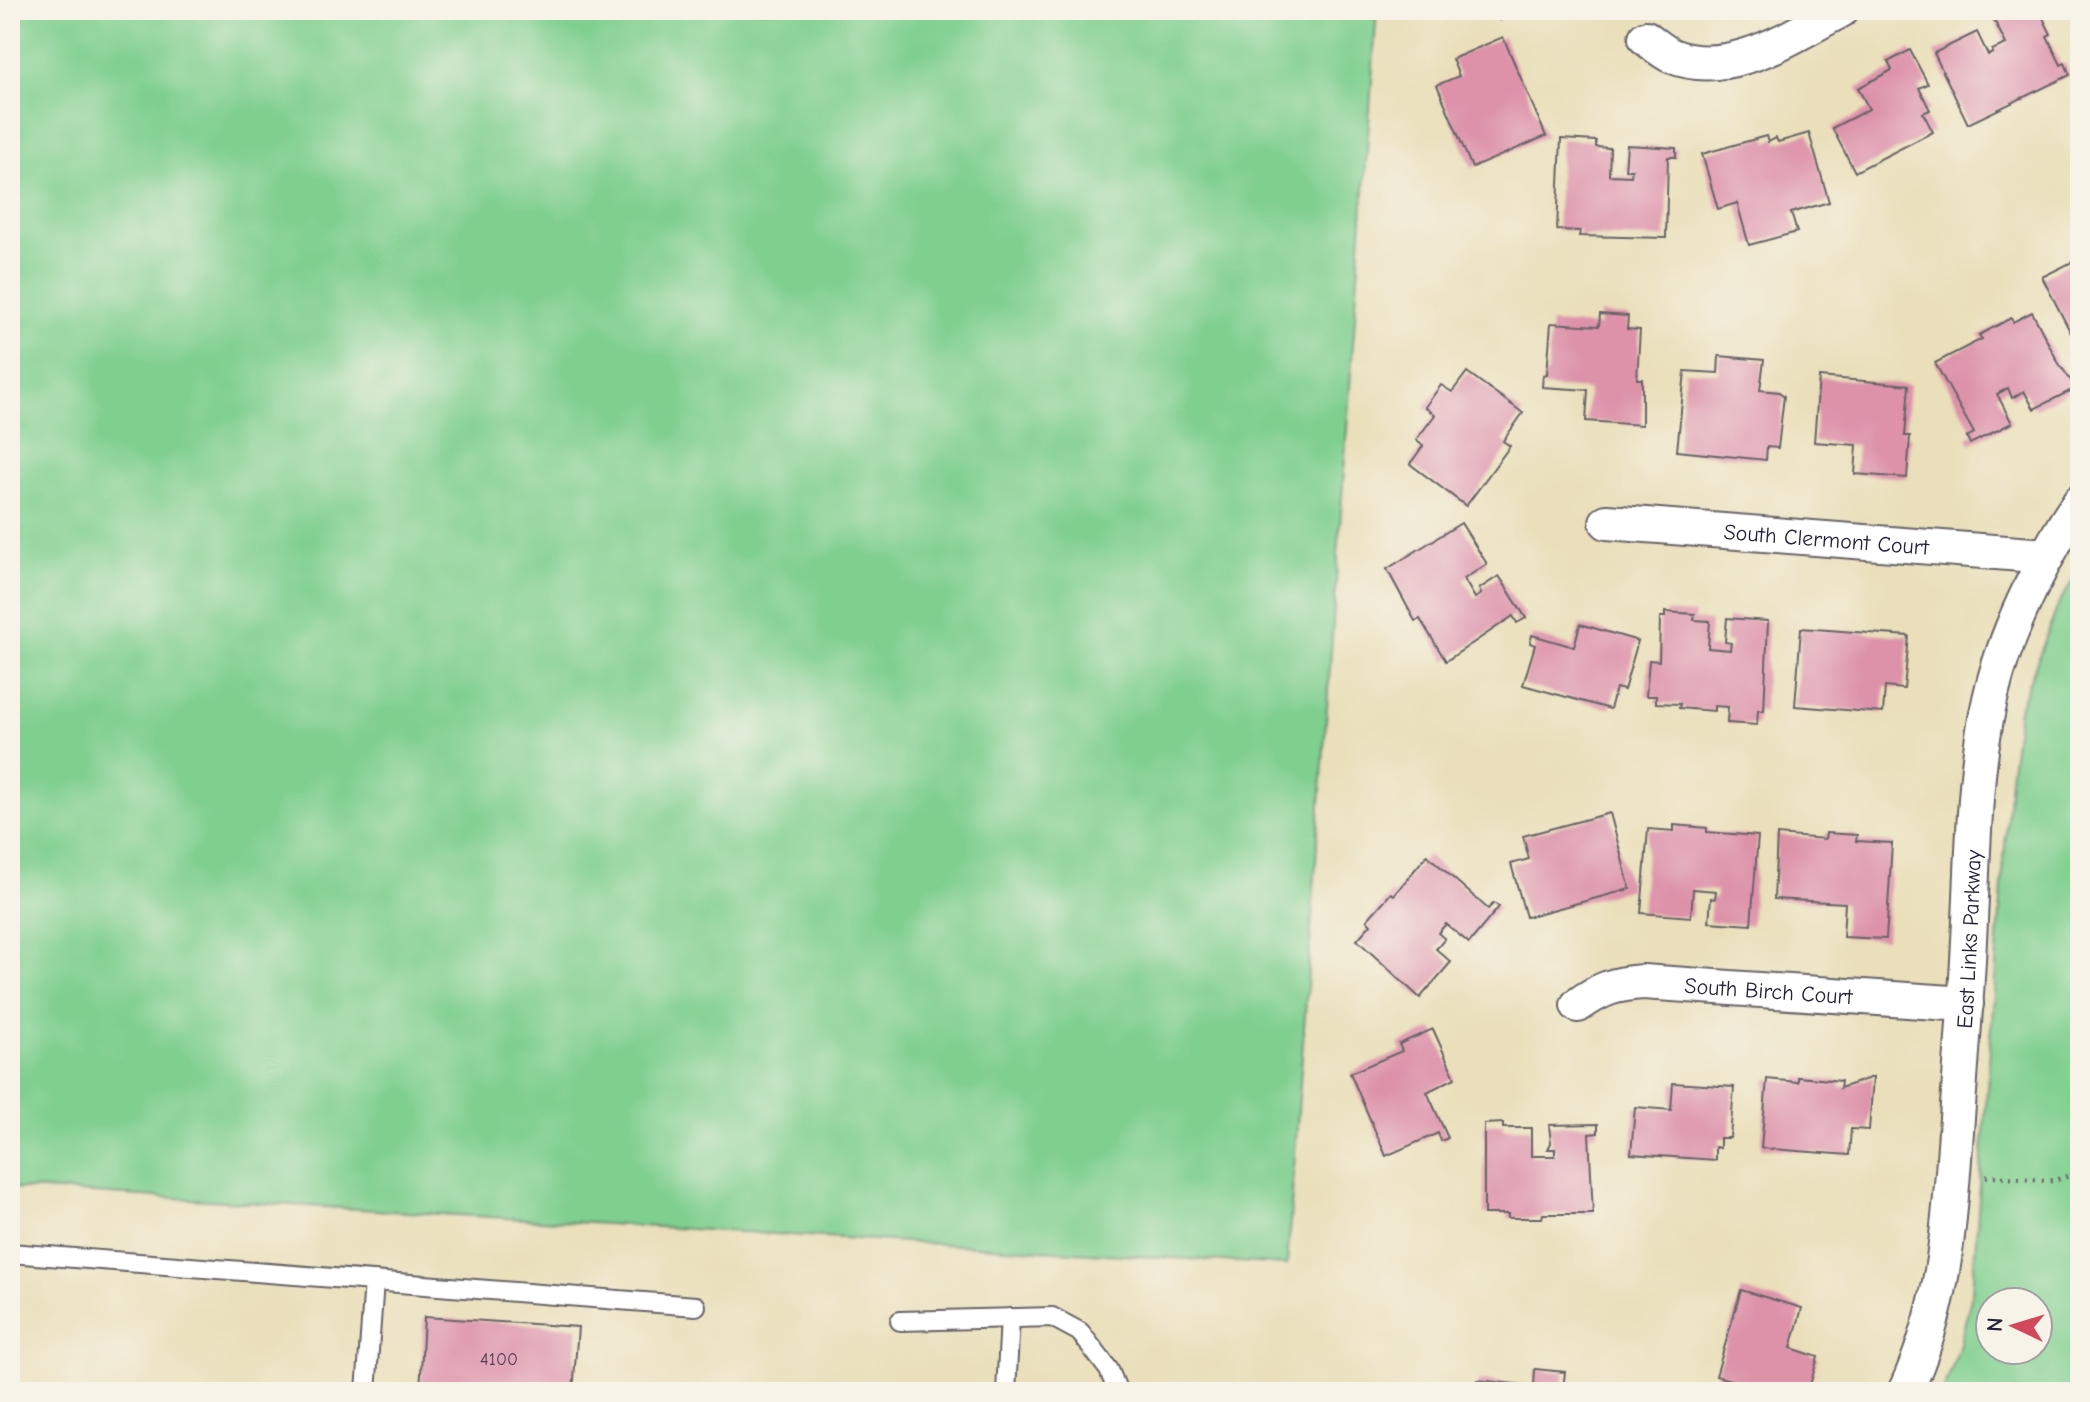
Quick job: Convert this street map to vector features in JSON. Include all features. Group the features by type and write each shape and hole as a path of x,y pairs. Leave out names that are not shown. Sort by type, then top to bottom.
{"street":[{"path":"1646,38 1670,55 1691,61 1720,62 1783,40 1841,10"},
{"name":"East Links Parkway","path":"1905,1392 1920,1361 1936,1311 1947,1254 1966,1004 1975,829 1986,724 2009,635 2047,556 2080,502"},
{"name":"South Clermont Court","path":"1607,522 2047,556"},
{"name":"South Birch Court","path":"1578,1005 1594,993 1616,984 1643,982 1966,1004"}],"lane":[{"path":"10,1253 696,1306"},
{"path":"366,1392 374,1281"},
{"path":"900,1321 1052,1317 1080,1332 1109,1370 1118,1392"},
{"path":"1006,1392 1010,1318"}],"path":[{"path":"1953,1171 2053,1181 2080,1172"}],"green space":[{"path":"10,10 1377,10 1287,1265 10,1188"},
{"path":"2080,569 2080,1392 1943,1392 1958,1351 1972,1293 2010,778 2019,709 2059,603"}],"building":[{"path":"1490,10 1505,10 1500,20 1488,15"},
{"path":"2008,10 2039,10 2051,34 2047,36 2061,65 2065,63 2070,75 1968,124 1934,53 1977,32 1988,55 1993,53 1992,50 2006,44 1993,18"},
{"path":"1503,37 1546,136 1472,168 1437,85 1459,76 1452,59"},
{"path":"1910,50 1928,84 1919,88 1930,110 1923,113 1933,132 1855,172 1832,128 1869,109 1858,88 1892,70 1888,62"},
{"path":"1809,133 1829,202 1791,213 1797,232 1749,245 1737,203 1718,209 1702,154 1766,136 1768,142 1776,138 1778,142"},
{"path":"1561,139 1596,141 1596,147 1610,148 1609,175 1631,176 1632,170 1625,170 1627,145 1676,148 1676,157 1668,157 1666,238 1579,236 1580,231 1557,230"},
{"path":"2080,258 2080,330 2072,335 2042,277"},
{"path":"2032,312 2058,362 2076,388 2034,409 2024,391 2012,398 2008,388 1997,394 2012,423 1970,444 1967,437 1974,433 1935,363 1982,339 1979,335 2011,318 2013,322"},
{"path":"1600,314 1628,316 1627,329 1640,330 1637,379 1642,379 1642,425 1586,421 1588,390 1542,387 1543,375 1547,374 1551,323 1599,326"},
{"path":"1719,356 1764,360 1760,390 1779,392 1784,396 1778,448 1767,447 1766,460 1677,451 1685,371 1718,373"},
{"path":"1467,372 1523,413 1503,441 1510,446 1466,506 1410,464 1423,446 1416,440 1435,415 1425,407 1441,385 1452,392"},
{"path":"1819,377 1909,385 1905,436 1910,436 1907,478 1855,474 1857,445 1814,442"},
{"path":"1461,523 1487,564 1464,579 1475,598 1481,594 1479,589 1499,576 1526,618 1517,623 1513,616 1446,661 1420,619 1415,621 1387,569"},
{"path":"1665,612 1695,614 1694,620 1710,621 1708,648 1730,650 1731,643 1725,642 1727,618 1768,621 1764,711 1758,710 1757,725 1727,723 1728,707 1714,706 1714,711 1679,708 1680,704 1656,703 1656,696 1646,696 1649,660 1659,661 1660,617 1665,617"},
{"path":"1580,624 1638,641 1624,690 1616,688 1610,709 1523,685 1535,645 1530,643 1532,635 1574,647"},
{"path":"1801,628 1909,636 1904,689 1885,687 1883,713 1795,706"},
{"path":"1610,813 1630,889 1526,917 1511,864 1529,859 1523,836"},
{"path":"1674,825 1707,828 1707,832 1758,836 1751,925 1709,922 1711,898 1715,899 1716,891 1693,889 1691,917 1641,913 1648,829 1674,831"},
{"path":"1826,833 1857,835 1856,841 1892,843 1886,939 1843,937 1845,903 1774,899 1777,835 1825,839"},
{"path":"1427,855 1488,909 1494,903 1499,907 1469,943 1446,924 1438,933 1445,939 1436,949 1451,962 1420,998 1357,940 1371,924 1367,920 1391,893 1394,895"},
{"path":"1433,1029 1455,1078 1427,1092 1448,1138 1441,1141 1438,1133 1386,1156 1350,1073 1402,1051 1399,1044"},
{"path":"1798,1077 1841,1081 1840,1088 1873,1077 1869,1130 1851,1129 1849,1155 1761,1148 1767,1079 1798,1082"},
{"path":"1673,1083 1734,1087 1730,1138 1720,1138 1720,1148 1715,1147 1715,1160 1631,1154 1635,1107 1671,1110"},
{"path":"1503,1123 1503,1128 1531,1128 1531,1156 1555,1156 1555,1149 1548,1149 1551,1143 1549,1125 1598,1124 1598,1133 1589,1134 1593,1214 1508,1218 1508,1214 1484,1214 1484,1124"},
{"path":"1741,1290 1802,1308 1791,1348 1818,1357 1808,1392 1765,1392 1716,1376"},
{"path":"424,1317 578,1327 573,1392 420,1392"},
{"path":"1535,1369 1565,1372 1563,1389 1573,1392 1477,1392 1478,1380 1534,1386"}]}
